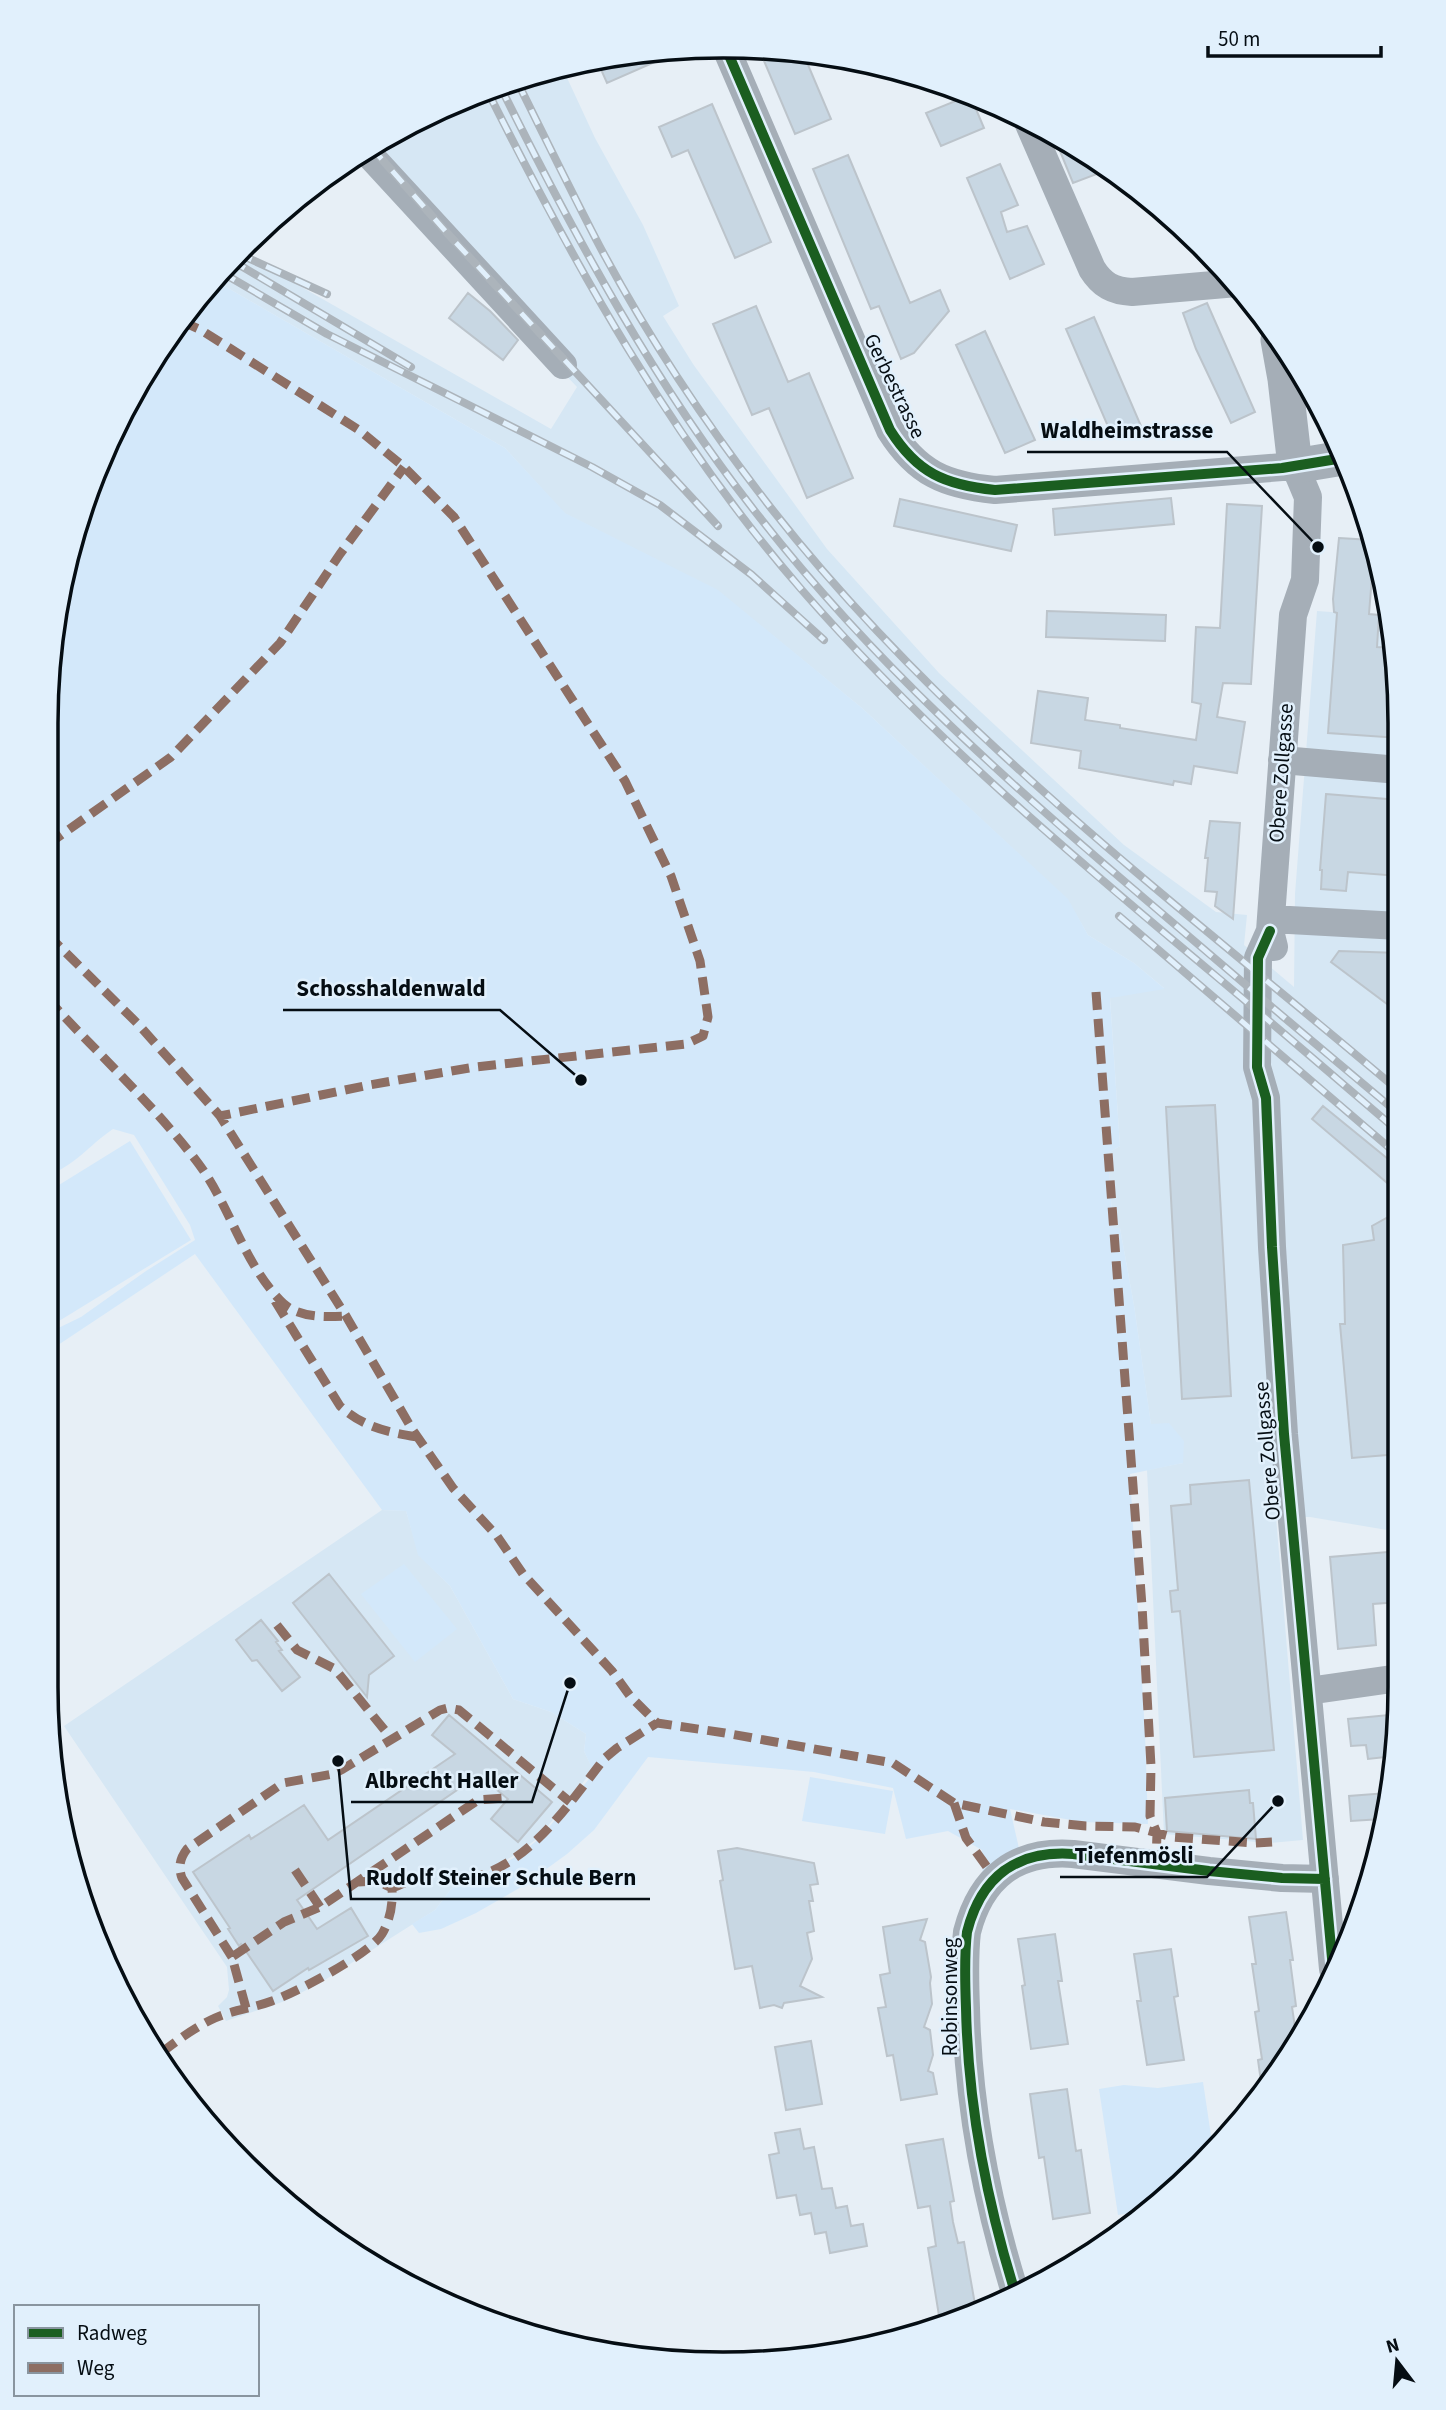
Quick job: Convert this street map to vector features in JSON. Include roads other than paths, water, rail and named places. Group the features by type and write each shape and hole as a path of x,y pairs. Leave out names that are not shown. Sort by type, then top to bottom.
{"street":[{"name":"Gerbestrasse","path":"730,58 890,430 903,451 923,469 948,481 995,490 1295,467"},
{"path":"1034,135 1092,269 1107,287 1132,292 1222,283"},
{"path":"372,158 563,365"},
{"name":"Obere Zollgasse","path":"1282,363 1295,467 1308,497 1305,580 1293,615 1270,925 1277,958 1276,1069 1266,1098 1276,1325 1332,1955"},
{"path":"1295,467 1334,460"},
{"path":"1282,760 1388,768"},
{"path":"1270,925 1388,927"},
{"path":"1308,1691 1388,1680"},
{"name":"Robinsonweg","path":"1013,2286 983,2169 968,2053 966,1947 971,1918 983,1893 995,1878 1016,1862 1044,1853 1282,1878 1325,1879"}],"railway":[{"path":"521,89 599,245 658,347 747,477 840,590 913,668 990,743 1070,815 1388,1082"},
{"path":"504,95 588,255 652,364 723,469 804,572 895,671 992,765 1093,855 1388,1105"},
{"path":"492,99 555,221 628,349 709,472 801,589 898,693 1001,791 1388,1123"},
{"path":"378,155 718,526"},
{"path":"248,258 327,294"},
{"path":"241,266 411,367"},
{"path":"230,277 327,334 592,467 660,505 752,575 824,640"},
{"path":"1119,916 1388,1147"}],"place":[{"name":"Waldheimstrasse","path":"1318,547"},
{"name":"Schosshaldenwald","path":"581,1080"},
{"name":"Albrecht Haller","path":"570,1683"},
{"name":"Rudolf Steiner Schule Bern","path":"338,1761"},
{"name":"Tiefenmösli","path":"1278,1801"}]}
